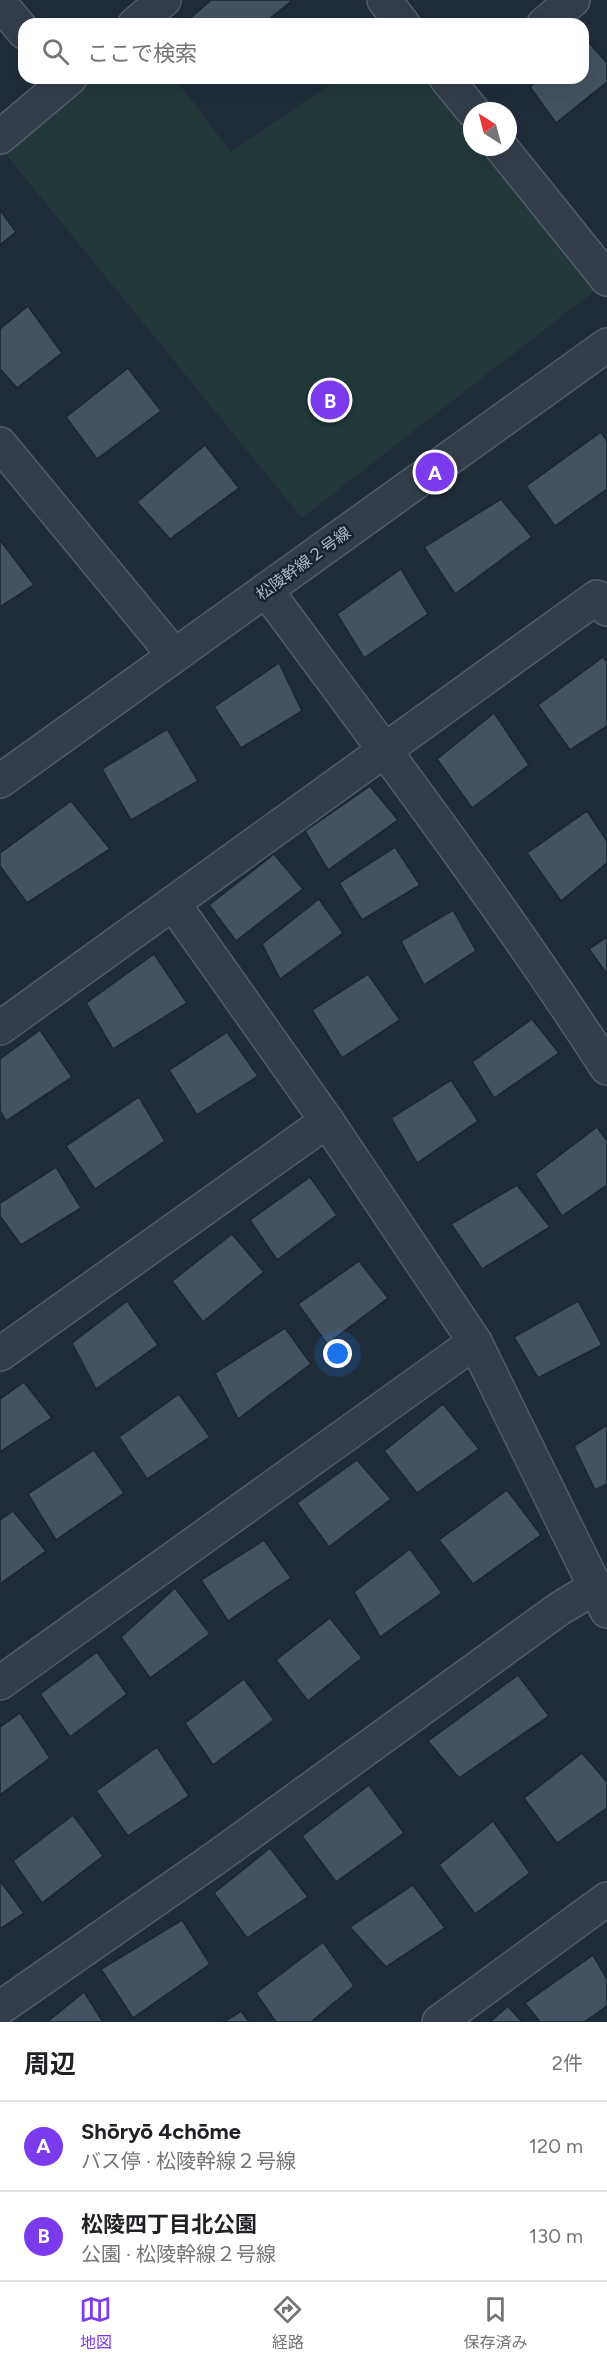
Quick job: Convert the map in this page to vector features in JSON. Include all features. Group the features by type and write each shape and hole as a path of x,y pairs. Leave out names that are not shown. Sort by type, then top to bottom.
{"street":[{"path":"142,18 164,0"},
{"path":"384,0 398,18"},
{"path":"551,18 573,0"},
{"path":"0,3 18,25"},
{"path":"0,137 60,84"},
{"path":"508,156 607,279"},
{"name":"松陵幹線２号線","path":"0,781 607,345"},
{"path":"0,444 174,655"},
{"path":"266,590 383,749 607,1068"},
{"path":"0,1028 383,749 597,597 607,609"},
{"path":"0,2008 217,1857 559,1610 602,1598 475,1342 327,1121 173,903"},
{"path":"0,1354 327,1121"},
{"path":"0,1683 475,1342"},
{"path":"438,2022 607,1899"}],"green space":[{"path":"65,84 180,84 231,152 330,84 451,84 465,102 463,102 463,156 508,156 607,281 302,518 0,147"}],"building":[{"path":"211,0 293,0 270,18 190,18"},
{"path":"589,43 607,63 607,82 556,123 530,87 533,84 589,84"},
{"path":"0,210 16,232 0,245"},
{"path":"28,306 62,353 17,388 0,369 0,329"},
{"path":"128,368 161,411 97,459 66,417"},
{"path":"601,432 607,441 607,489 555,526 526,486"},
{"path":"205,445 239,488 170,539 137,502"},
{"path":"501,499 532,537 455,594 424,547"},
{"path":"0,540 34,585 0,607"},
{"path":"401,569 428,614 364,658 337,614"},
{"path":"603,657 607,662 607,726 570,750 538,705"},
{"path":"279,663 302,711 241,748 214,707"},
{"path":"494,713 529,765 472,808 437,759"},
{"path":"167,729 198,781 131,820 102,769"},
{"path":"370,786 398,820 328,870 305,831"},
{"path":"71,801 110,849 27,903 0,866 0,853"},
{"path":"587,811 607,841 607,863 561,901 527,853"},
{"path":"395,847 420,885 362,920 339,883"},
{"path":"274,854 303,889 236,941 209,905"},
{"path":"319,899 343,933 280,979 262,944"},
{"path":"453,910 476,951 424,985 401,941"},
{"path":"607,937 607,974 589,949"},
{"path":"154,954 187,1003 113,1049 86,1003"},
{"path":"368,974 400,1020 342,1058 312,1010"},
{"path":"532,1019 559,1053 494,1098 472,1062"},
{"path":"40,1030 72,1077 6,1121 0,1111 0,1059"},
{"path":"227,1032 258,1076 197,1115 169,1070"},
{"path":"451,1080 478,1121 417,1163 391,1118"},
{"path":"139,1097 165,1141 95,1189 66,1146"},
{"path":"597,1127 607,1141 607,1185 562,1216 535,1174"},
{"path":"56,1167 81,1208 21,1245 0,1216 0,1203"},
{"path":"310,1177 337,1215 277,1260 250,1220"},
{"path":"517,1185 550,1227 482,1269 451,1224"},
{"path":"232,1234 264,1272 203,1322 172,1281"},
{"path":"359,1261 388,1298 327,1344 298,1304"},
{"path":"127,1301 158,1345 96,1389 72,1343"},
{"path":"578,1301 602,1345 538,1378 514,1337"},
{"path":"285,1328 311,1364 238,1419 215,1373"},
{"path":"24,1382 52,1418 0,1452 0,1399"},
{"path":"179,1394 210,1437 147,1479 119,1437"},
{"path":"443,1404 479,1449 417,1493 384,1451"},
{"path":"607,1425 607,1484 595,1490 574,1446"},
{"path":"94,1450 124,1493 56,1540 28,1494"},
{"path":"357,1460 391,1499 329,1547 297,1503"},
{"path":"507,1490 541,1535 473,1584 439,1540"},
{"path":"13,1511 46,1551 0,1584 0,1520"},
{"path":"264,1540 291,1578 228,1621 201,1580"},
{"path":"410,1549 442,1593 380,1637 354,1592"},
{"path":"175,1588 210,1634 150,1678 121,1637"},
{"path":"330,1618 362,1658 308,1701 276,1660"},
{"path":"97,1652 127,1694 70,1737 40,1694"},
{"path":"518,1675 549,1716 459,1778 428,1741"},
{"path":"244,1679 274,1720 213,1765 185,1723"},
{"path":"20,1713 50,1758 0,1795 0,1727"},
{"path":"157,1747 189,1796 128,1836 96,1791"},
{"path":"582,1753 607,1782 607,1808 557,1843 524,1798"},
{"path":"369,1785 404,1833 336,1882 302,1836"},
{"path":"73,1815 103,1856 42,1903 13,1861"},
{"path":"493,1821 530,1873 475,1914 439,1865"},
{"path":"270,1848 308,1897 247,1938 214,1893"},
{"path":"0,1881 24,1913 0,1929"},
{"path":"413,1885 445,1928 386,1967 350,1927"},
{"path":"182,1920 210,1964 133,2018 101,1969"},
{"path":"323,1942 354,1986 311,2022 276,2022 256,1993"},
{"path":"593,1955 607,1979 607,2006 584,2022 540,2022 525,2003"},
{"path":"84,1992 103,2022 47,2022"},
{"path":"508,2006 522,2022 490,2022"},
{"path":"241,2011 249,2022 224,2022"}],"place":[{"name":"松陵四丁目北公園","path":"330,400"},
{"name":"Shōryō 4chōme","path":"435,472"}]}
